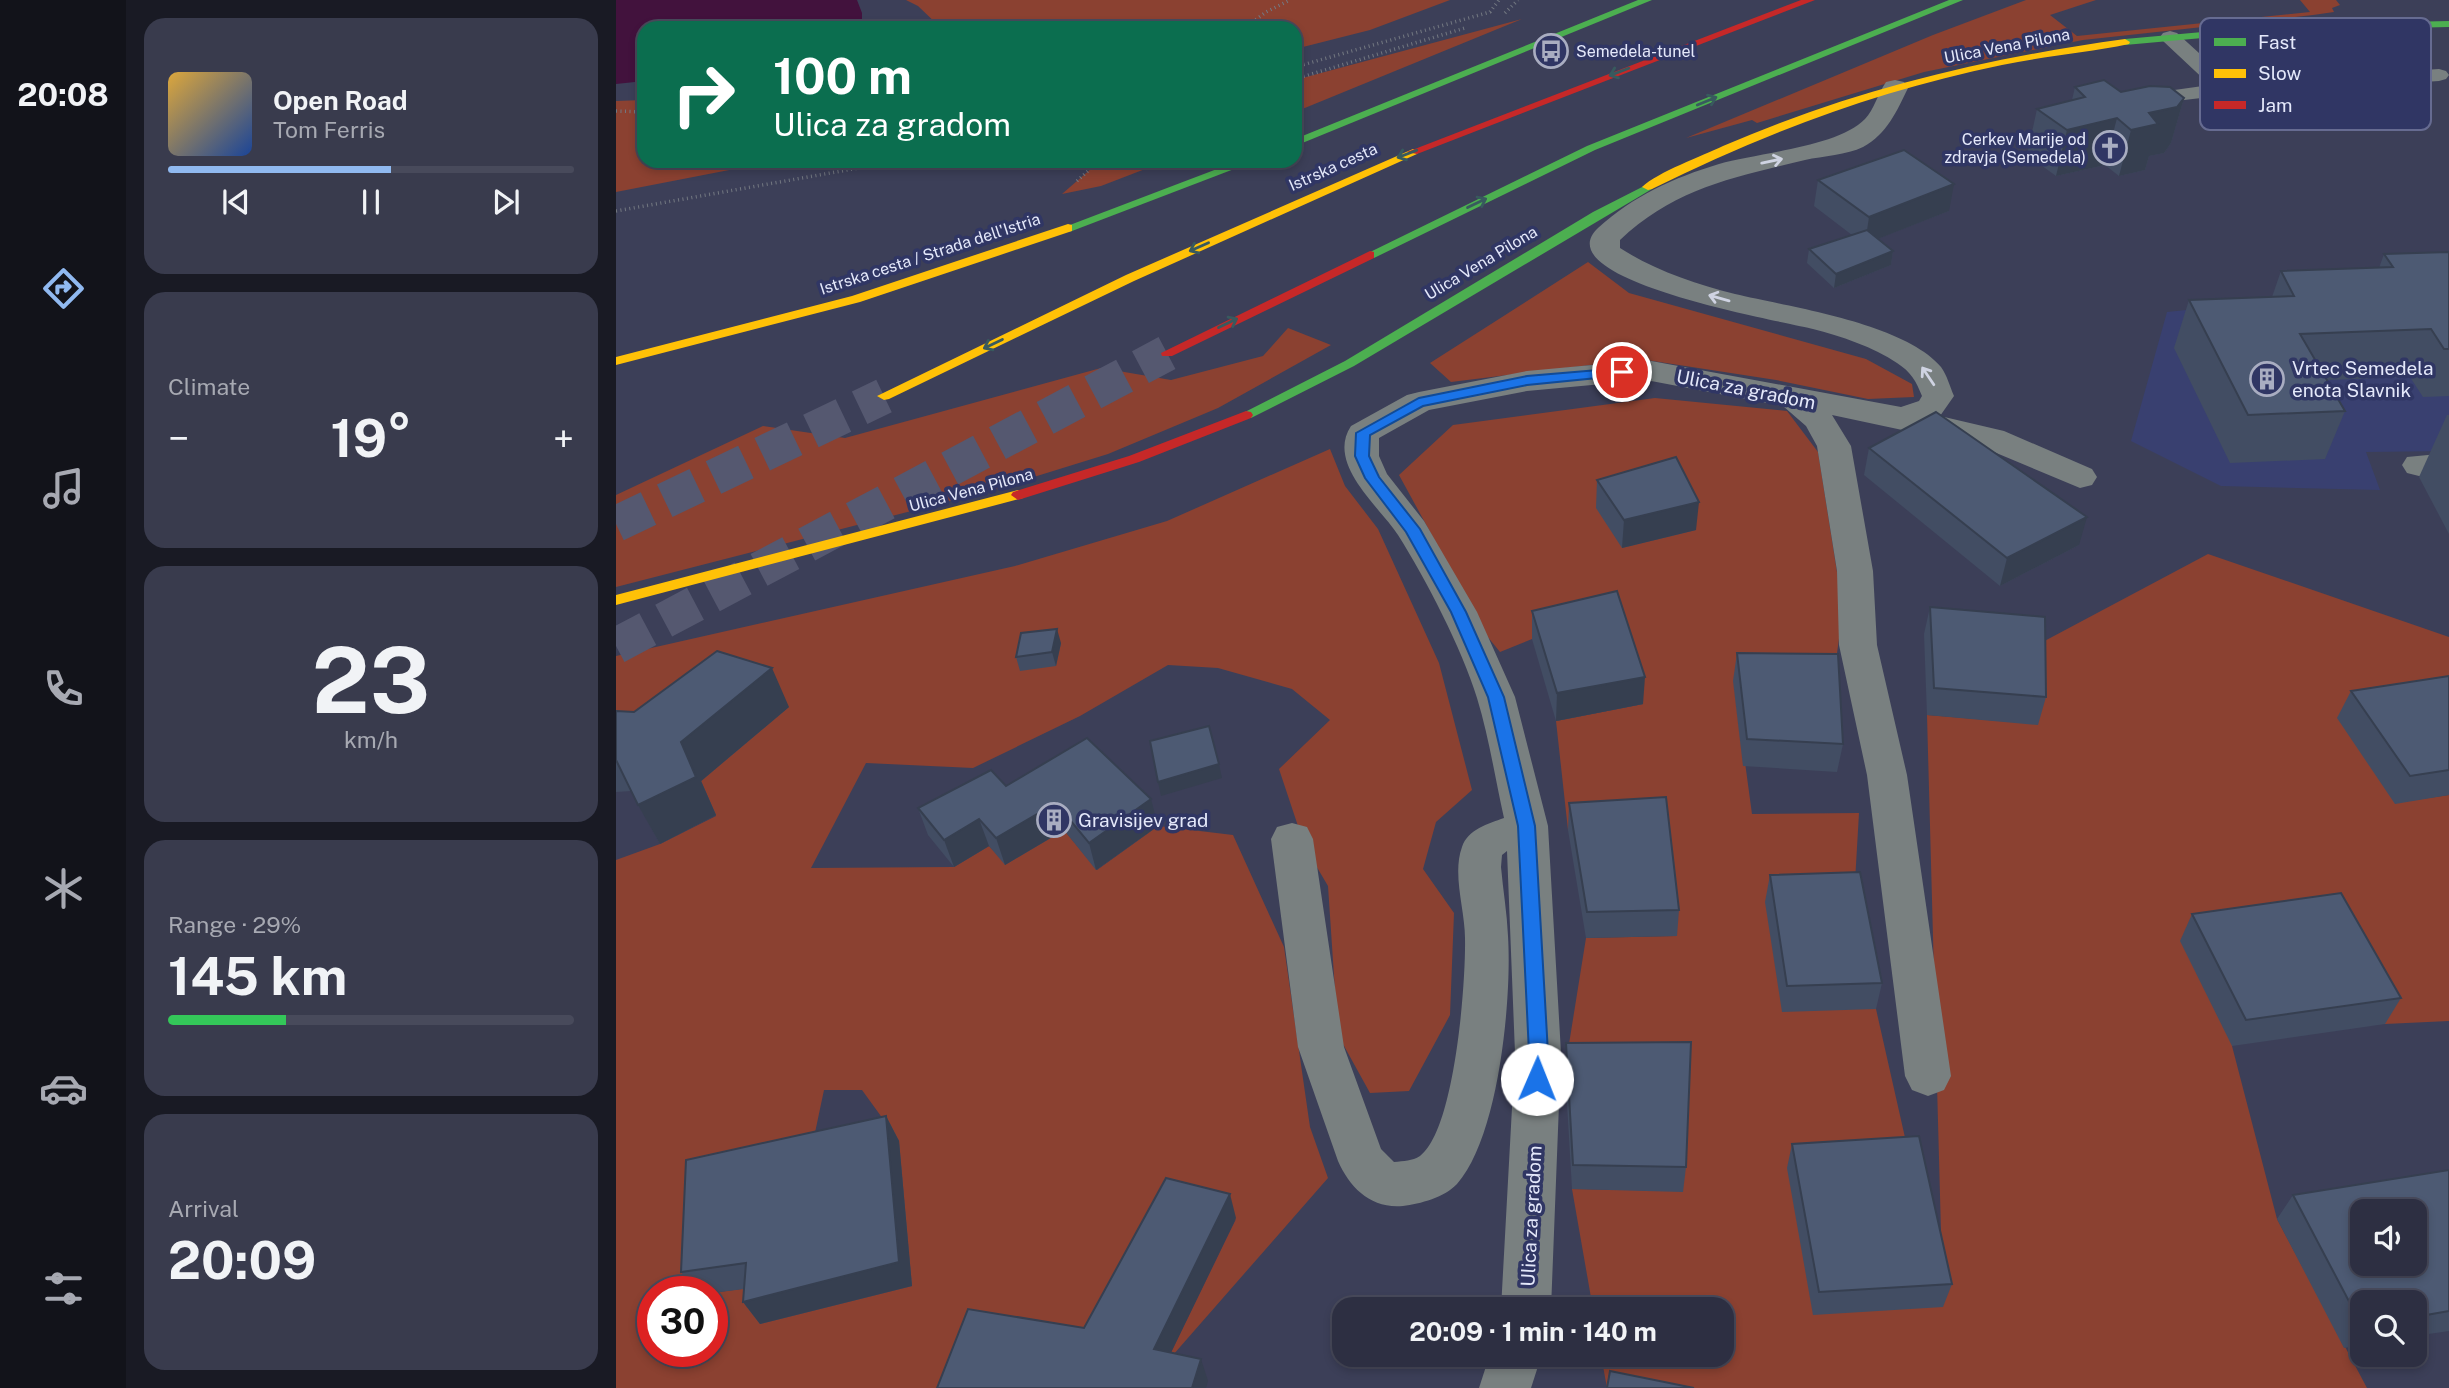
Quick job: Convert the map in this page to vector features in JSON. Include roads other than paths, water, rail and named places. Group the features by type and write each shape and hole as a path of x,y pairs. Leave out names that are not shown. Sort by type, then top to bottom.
{"main road":[{"path":"1302,141 1647,0"},
{"name":"Istrska cesta","path":"884,396 1130,278 1396,158 1810,0"},
{"path":"1167,353 1591,148 1958,0"},
{"name":"Ulica Vena Pilona","path":"2421,18 2449,14"},
{"name":"Ulica Vena Pilona","path":"2431,24 2449,24"},
{"name":"Ulica Vena Pilona","path":"616,600 1055,486 1164,450 1296,391 1373,349 1595,214 1710,154 1826,109 1895,88 2028,57 2200,35"},
{"name":"Istrska cesta / Strada dell'Istria","path":"616,362 856,299 1033,241 1230,168"}],"street":[{"path":"1895,88 1877,123 1853,141 1729,170 1679,187 1634,211 1605,237 1605,253 1636,272 1726,301 1821,321 1907,355 1928,372 1938,396 1931,408 1903,418"},
{"name":"Ulica za gradom","path":"1527,1297 1538,1053 1527,826 1496,697 1459,612 1412,529 1372,478 1362,456 1363,433 1419,402 1527,380 1646,370 1903,418 1992,439 2080,477"},
{"path":"1794,398 1819,420 1835,446 1855,571 1858,645 1887,775 1928,1076"},
{"path":"1292,839 1321,1047 1362,1161 1374,1176 1390,1185 1417,1182 1439,1170 1460,1137 1480,1053 1487,938 1480,867 1482,848 1495,838 1527,826"},
{"path":"1505,1388 1512,1367"}],"lane":[{"path":"2170,37 2200,64"},
{"path":"2431,76 2439,75"},
{"path":"2167,96 2200,92"}],"tunnel":[{"path":"616,646 1167,353"},
{"path":"616,524 884,396"}],"place":[{"name":"Semedela-tunel","path":"1551,51"},
{"name":"Cerkev Marije od zdravja (Semedela)","path":"2110,148"},
{"name":"Vrtec Semedela enota Slavnik","path":"2267,379"},
{"name":"Gravisijev grad","path":"1054,820"}]}
